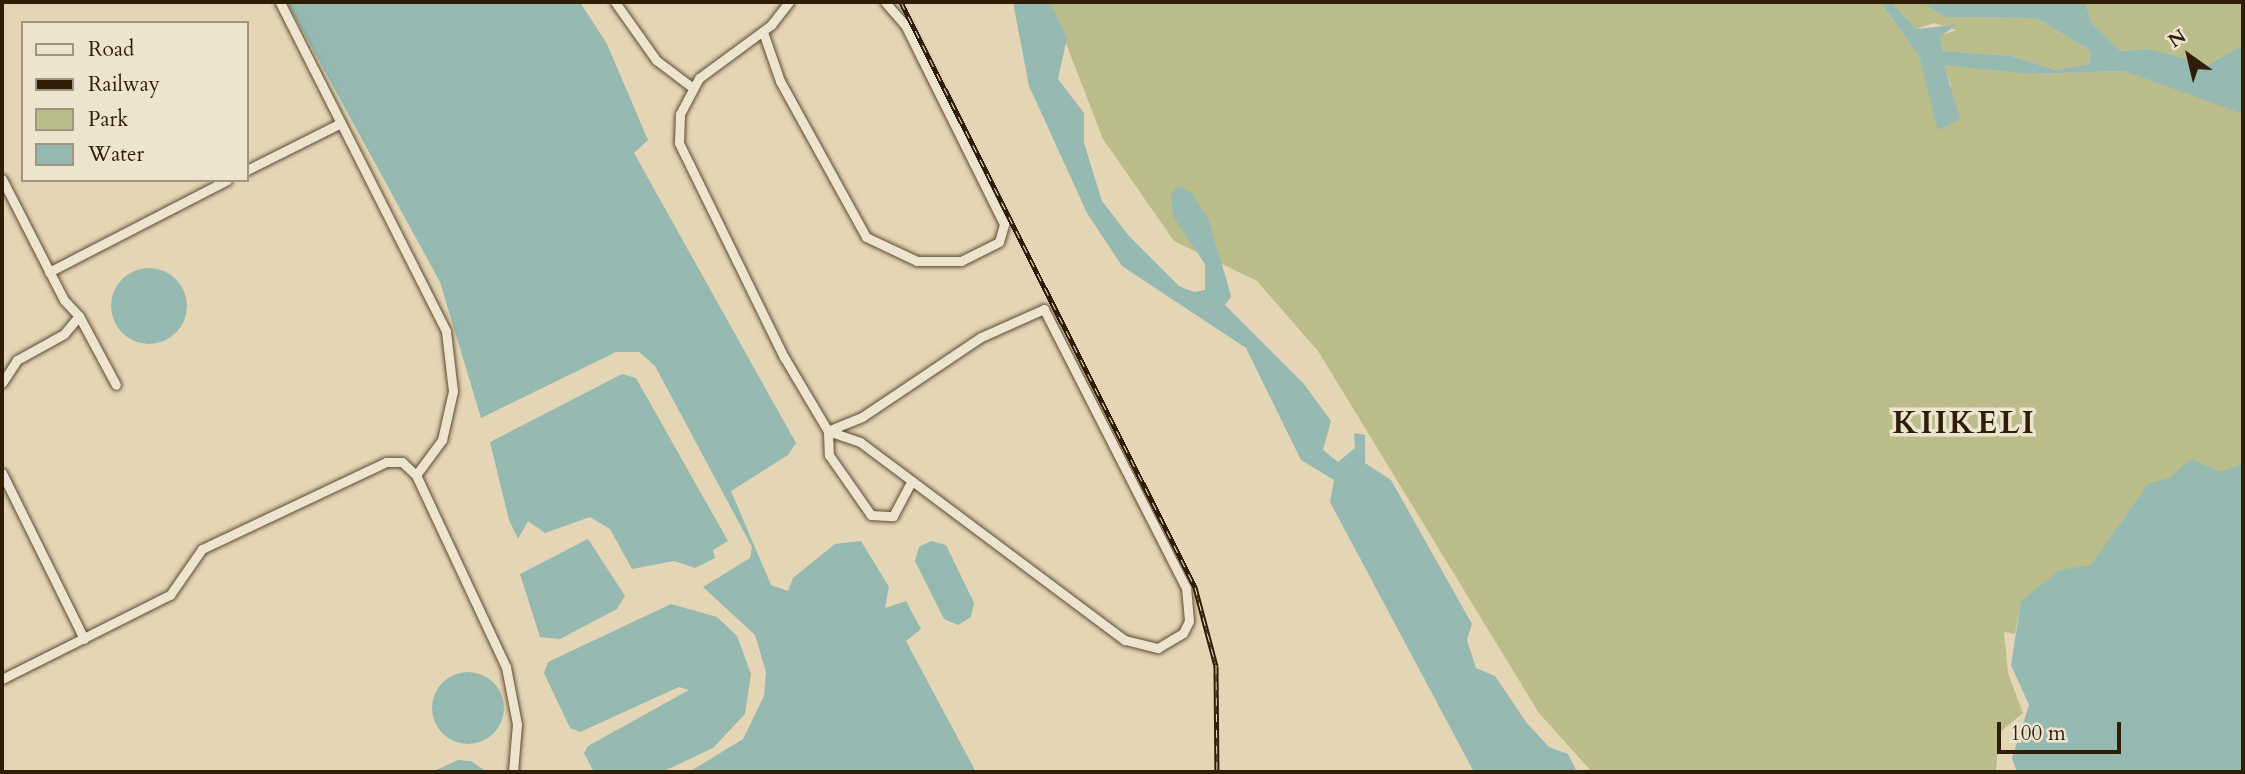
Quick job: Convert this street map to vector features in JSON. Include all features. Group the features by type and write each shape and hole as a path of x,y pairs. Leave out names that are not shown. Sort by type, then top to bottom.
{"street":[{"path":"280,2 339,124 446,331 453,374 450,416 437,450 415,475"},
{"path":"615,2 656,61 693,88"},
{"path":"789,2 763,32 711,67 693,88 679,125 684,160 828,431 829,455 871,514 894,516 912,481"},
{"path":"763,32 780,81 866,237 917,261 961,261 999,242 1004,224 905,25 885,2"},
{"path":"248,170 339,124"},
{"path":"2,179 49,272 79,316 116,385"},
{"path":"49,272 223,182"},
{"path":"1044,309 1186,589 1189,621 1184,633 1158,648 1125,640 860,442 828,431 862,417 981,337 1044,309"},
{"path":"2,383 17,360 64,334 79,316"},
{"path":"2,679 170,595 202,549 386,462 402,462 415,475 510,678 517,724 513,772"},
{"path":"2,473 84,639"}],"green space":[{"path":"1050,2 1880,2 1919,56 1939,129 1951,85 1943,64 2029,74 2124,71 2237,109 2243,114 2243,556 2021,601 2015,634 2004,632 2008,673 2023,713 1999,733 1996,772 1592,772 1539,713 1318,351 1257,281 1174,241 1103,139"},
{"path":"1891,2 1921,2 1945,17 2036,18 2091,51 2089,64 2056,70 2011,56 1943,51 1940,36 1956,30 1934,23 1916,29"},
{"path":"2085,2 2243,2 2243,45 2208,65 2151,49 2121,51 2092,23"}],"water":[{"path":"287,2 580,2 607,44 648,140 634,153 796,443 788,455 731,491 771,585 788,591 793,578 835,544 861,541 889,587 885,608 906,601 921,629 906,641 976,772 689,772 743,739 764,696 766,672 755,635 703,587 750,558 752,547 655,366 639,352 616,352 481,418 440,282"},
{"path":"1013,2 1050,2 1067,38 1058,79 1084,113 1084,143 1102,201 1129,236 1179,286 1194,292 1205,290 1205,264 1173,216 1171,195 1178,186 1192,193 1208,219 1226,278 1231,297 1225,305 1304,384 1331,421 1323,450 1338,462 1355,448 1354,433 1365,435 1365,463 1391,480 1472,624 1467,640 1476,668 1495,676 1526,722 1549,747 1568,754 1577,772 1474,772 1330,502 1334,480 1301,460 1246,348 1122,266 1087,213 1029,86"},
{"path":"1880,2 1891,2 1916,29 1956,25 1940,37 1943,51 2011,56 2056,70 2089,64 2091,51 2036,18 1945,17 1921,2 2085,2 2092,23 2121,51 2151,49 2208,65 2243,45 2243,114 2124,71 2029,74 1944,65 1960,119 1938,130 1919,56"},
{"path":"149,268 163,271 176,279 184,292 187,306 184,320 176,333 163,341 149,344 135,341 122,333 114,320 111,306 114,292 122,279 135,271"},
{"path":"622,374 636,378 728,541 713,550 715,558 695,568 674,561 632,569 610,529 590,517 545,533 528,521 518,539 509,520 490,442"},
{"path":"2191,459 2221,472 2243,463 2243,772 2017,772 2012,758 2029,705 2011,665 2021,601 2060,570 2091,565 2148,484 2169,478"},
{"path":"588,539 625,596 617,609 560,639 540,637 520,574"},
{"path":"931,541 946,545 974,603 971,617 958,625 944,619 915,561 919,547"},
{"path":"671,604 717,617 737,636 751,674 745,714 713,748 662,772 594,772 584,753 588,746 689,690 679,687 580,732 570,728 544,673 548,662"},
{"path":"475,672 494,682 502,694 502,722 494,734 482,742 461,744 442,734 434,722 432,701 442,682 454,674"},
{"path":"458,760 471,761 487,772 432,772"}],"railway":[{"path":"901,2 1195,587 1216,666 1217,772"}],"district":[{"name":"KIIKELI","path":"1964,423"}]}
